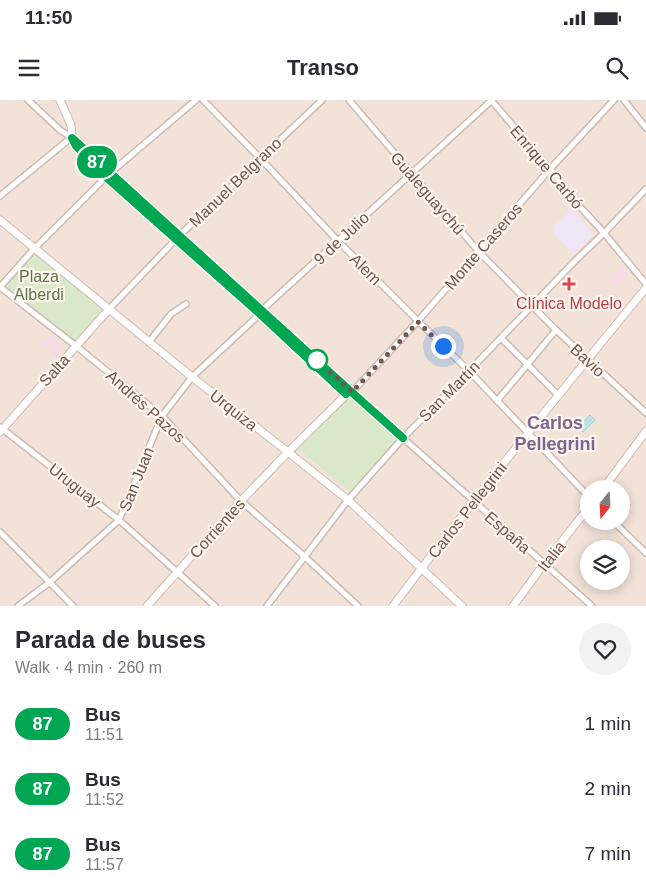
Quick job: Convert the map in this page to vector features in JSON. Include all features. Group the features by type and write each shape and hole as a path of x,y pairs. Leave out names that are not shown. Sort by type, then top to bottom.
{"street":[{"path":"28,100 61,131 72,138 108,175 349,393 403,438"},
{"path":"60,100 71,125 72,138"},
{"path":"0,287 34,248 108,175 196,100"},
{"name":"Alem","path":"203,100 338,241 497,400 580,487"},
{"name":"Manuel Belgrano","path":"109,310 178,238 322,100"},
{"name":"Gualeguaychú","path":"349,100 478,252 532,304"},
{"name":"9 de Julio","path":"192,376 492,100"},
{"name":"Enrique Carbó","path":"492,100 646,284"},
{"name":"Monte Caseros","path":"349,393 418,322 550,169 614,100"},
{"path":"624,100 646,128"},
{"path":"0,196 72,138"},
{"name":"San Martín","path":"266,606 348,500 403,438 646,189"},
{"name":"Urquiza","path":"0,220 109,310 348,500 462,606"},
{"name":"Andrés Pazos","path":"0,287 162,416 241,501 358,606"},
{"name":"Carlos Pellegrini","path":"393,606 473,501 646,288"},
{"path":"149,342 171,314 186,304"},
{"name":"Bavio","path":"532,304 556,330 646,413"},
{"name":"Salta","path":"1,429 109,310"},
{"path":"497,400 556,330"},
{"path":"500,338 558,395"},
{"name":"San Juan","path":"18,606 50,582 119,520 162,416 192,376"},
{"name":"Corrientes","path":"147,606 241,501 349,393"},
{"name":"Uruguay","path":"1,429 119,520 215,606"},
{"path":"610,480 646,431"},
{"name":"España","path":"403,438 592,606"},
{"name":"Italia","path":"514,606 580,518"},
{"path":"622,530 646,553"},
{"path":"0,532 73,606"}],"shaded area":[{"path":"0,100 646,100 646,606 0,606"},
{"path":"572,209 594,235 573,254 554,234 554,226"},
{"path":"623,267 629,274 616,286 609,280"},
{"path":"49,334 63,345 64,349 57,357 41,344"}],"green space":[{"name":"Plaza Alberdi","path":"34,253 105,309 77,342 3,287"},
{"path":"351,396 397,440 350,491 298,449"}],"water":[{"path":"590,415 595,420 583,432 578,427"}],"bus line":[{"name":"87","path":"346,394 260,314 106,177 76,146 72,138 403,438"}],"place":[{"name":"Clínica Modelo","path":"569,284"}],"district":[{"name":"Carlos Pellegrini","path":"555,433"}],"route":[{"path":"317,360 352,392 418,322 443,346"}]}
